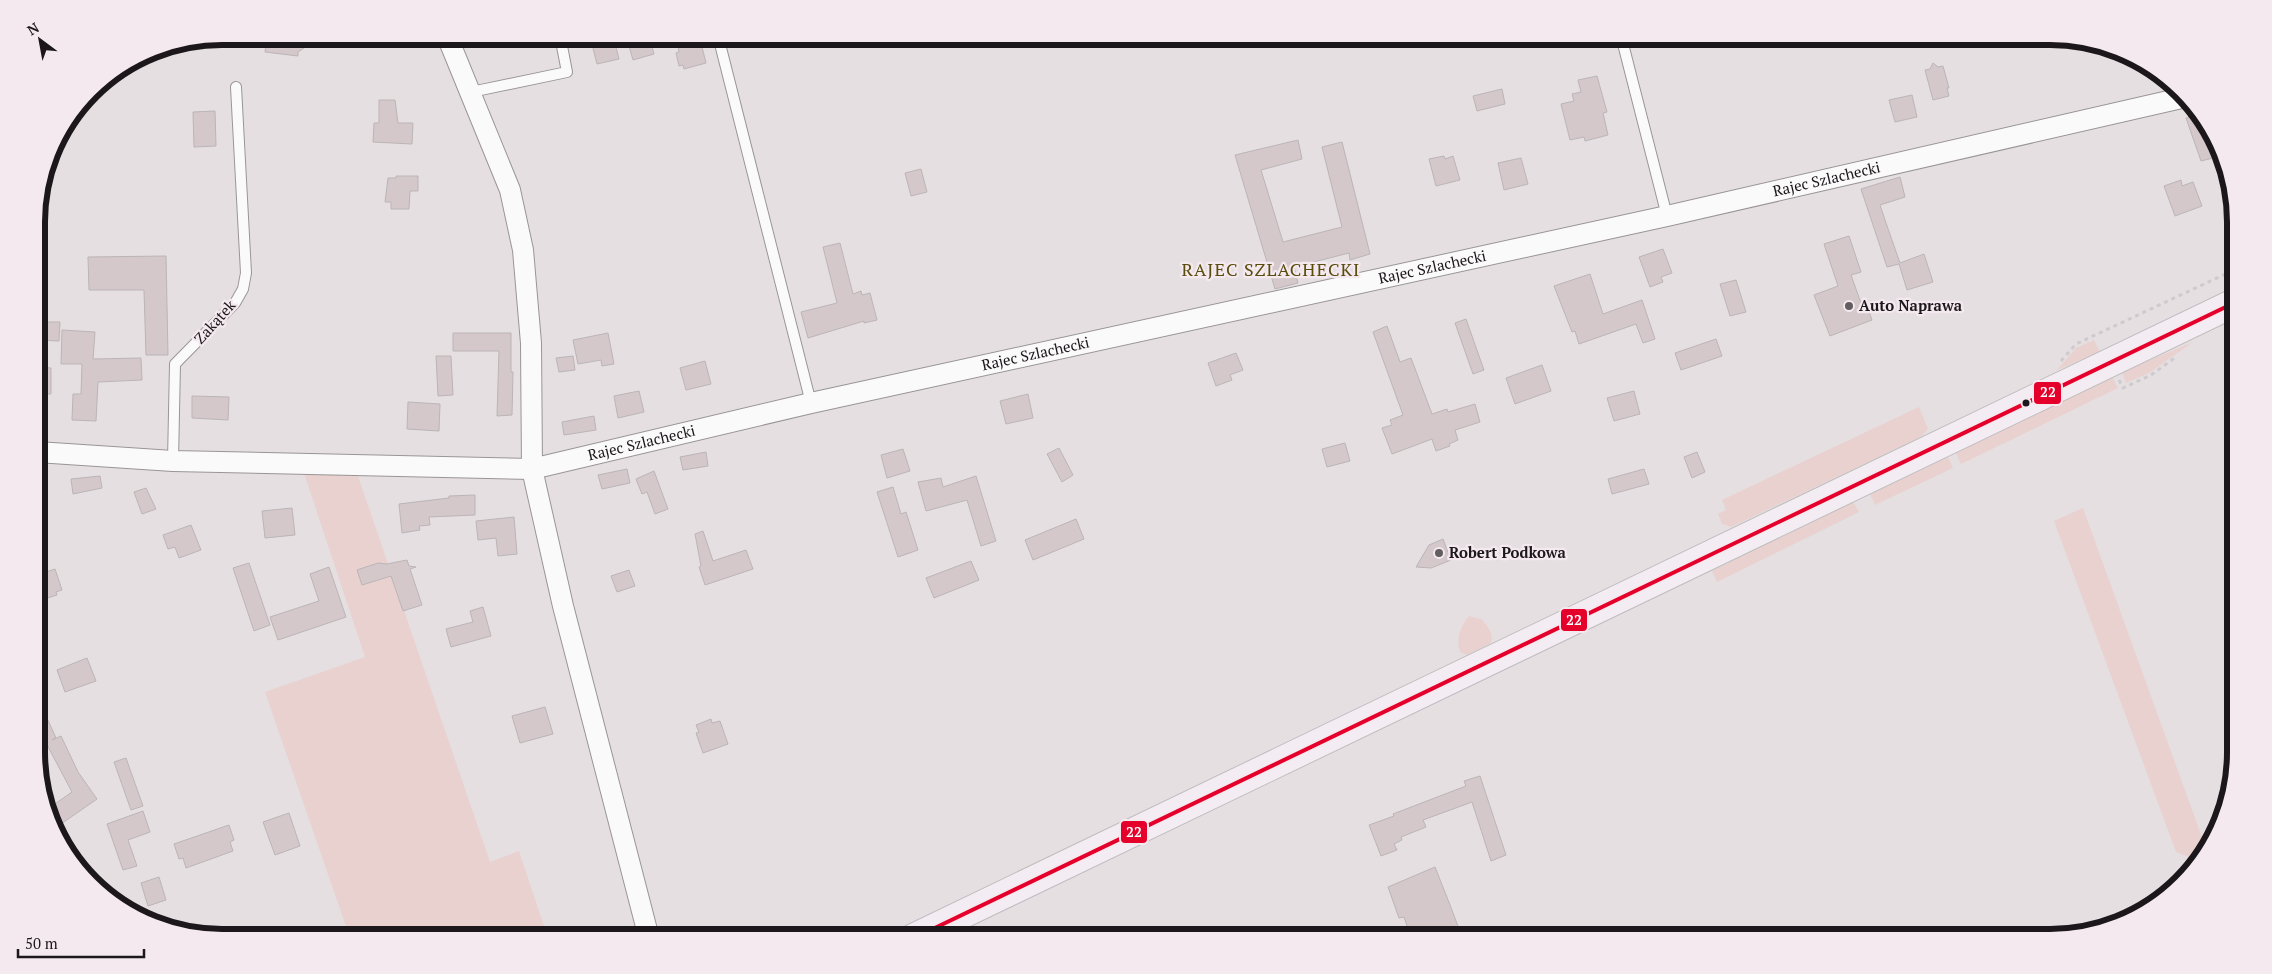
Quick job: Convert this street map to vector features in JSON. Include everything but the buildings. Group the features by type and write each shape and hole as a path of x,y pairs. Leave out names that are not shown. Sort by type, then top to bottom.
{"main road":[{"path":"932,929 2227,306"}],"street":[{"path":"451,45 510,190 523,250 531,343 532,469 563,606 647,929"},
{"name":"Rajec Szlachecki","path":"45,453 173,461 532,469 811,403 1667,216 2178,100"}],"lane":[{"path":"471,92 567,72 562,45"},
{"path":"720,45 811,403"},
{"path":"1623,45 1667,216"},
{"name":"Zakątek","path":"173,461 175,364 235,303 243,289 246,273 236,87"}],"path":[{"path":"2055,367 2076,344 2227,273"}],"shaded area":[{"path":"2094,340 2100,352 2057,370 2076,348"},
{"path":"2193,342 2149,373 2126,383 2122,372"},
{"path":"2112,377 2118,388 1961,464 1956,453"},
{"path":"1919,407 1928,429 1921,437 1731,527 1722,524 1718,514 1726,510 1722,500"},
{"path":"1948,457 1953,468 1875,505 1870,494"},
{"path":"304,473 358,476 490,862 519,851 545,929 347,929 265,692 365,657"},
{"path":"1853,502 1859,512 1717,582 1712,571"},
{"path":"2083,508 2203,840 2191,858 2176,852 2054,521"},
{"path":"1469,616 1481,619 1492,637 1490,644 1467,655 1460,652 1458,642 1461,628"}],"transit line":[{"name":"22","path":"933,929 2227,306"}],"place":[{"name":"Auto Naprawa","path":"1849,306"},
{"name":"Robert Podkowa","path":"1439,553"}],"district":[{"name":"RAJEC SZLACHECKI","path":"1271,270"}]}
